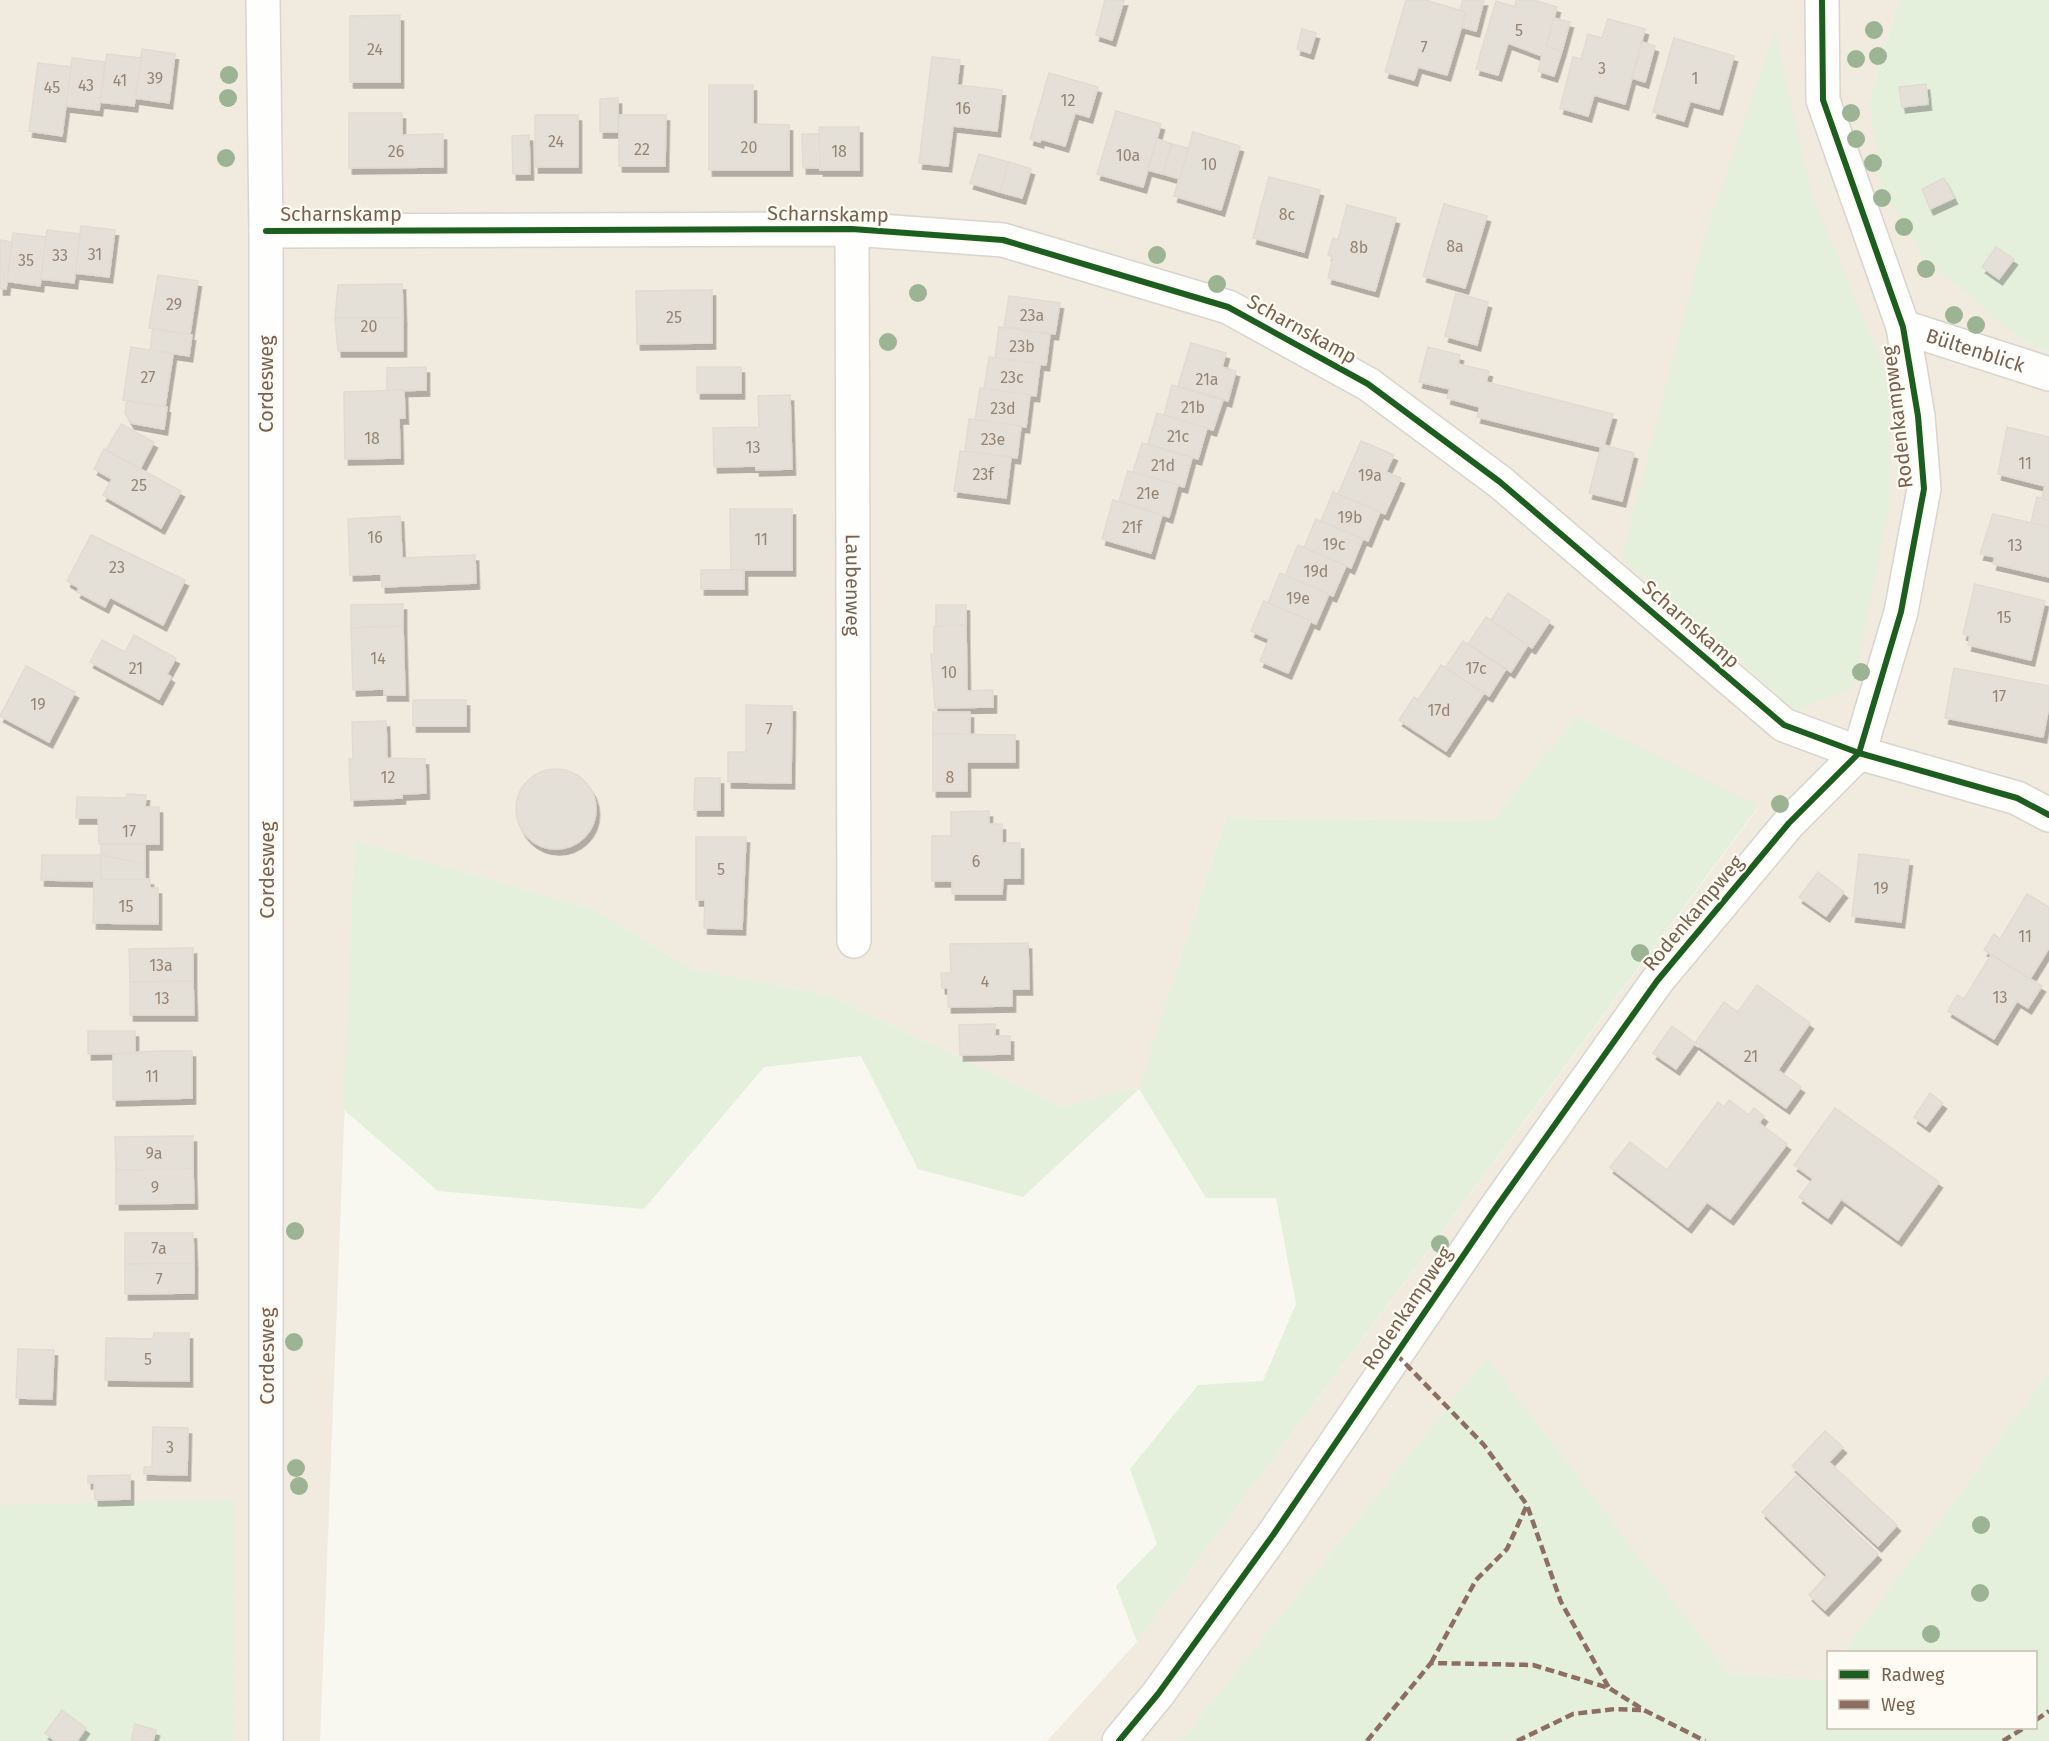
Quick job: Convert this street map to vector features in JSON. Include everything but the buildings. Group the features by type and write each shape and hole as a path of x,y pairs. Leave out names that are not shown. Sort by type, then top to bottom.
{"street":[{"name":"Cordesweg","path":"263,0 266,231 266,1741"},
{"name":"Rodenkampweg","path":"1119,1741 1158,1694 1273,1535 1495,1209 1657,981 1789,824 1859,753 1901,612 1924,489 1918,416 1903,327 1823,100 1820,0"},
{"name":"Scharnskamp","path":"266,231 852,229 1003,240 1228,308 1368,384 1500,482 1784,725 1859,753 2018,798 2049,815"},
{"name":"Laubenweg","path":"852,229 854,941"},
{"name":"Bültenblick","path":"1903,327 2049,374"}],"shaded area":[{"path":"0,0 1899,0 1870,98 2019,338 2049,352 2049,1373 1844,1651 1827,1651 1827,1674 1823,1680 1730,1674 1487,1358 1181,1741 1047,1741 1137,1642 1759,807 1577,716 1492,821 1226,818 1139,1089 1063,1107 831,996 690,968 593,909 355,841 320,1741 0,1741"}],"green space":[{"path":"1899,0 2049,0 2049,352 2019,338 1924,257 1879,182 1870,98"},
{"path":"1775,31 1812,195 1888,377 1890,506 1853,688 1796,710 1622,557 1703,242"},
{"path":"1577,716 1759,806 1137,1642 1116,1586 1157,1544 1130,1469 1198,1385 1263,1381 1296,1304 1276,1198 1206,1198 1139,1089 1023,1197 918,1169 861,1056 764,1067 644,1209 438,1191 343,1109 355,841 593,909 690,968 831,996 1063,1107 1139,1088 1226,818 1492,821"},
{"path":"1487,1358 1730,1674 1823,1680 1827,1674 1827,1729 2037,1729 2037,1651 1844,1651 2049,1373 2049,1741 1181,1741"},
{"path":"234,1500 233,1741 0,1741 0,1505"}],"marked path":[{"path":"1396,1354 1484,1445 1527,1505 1561,1602 1609,1688"},
{"path":"1431,1663 1476,1580 1507,1549 1527,1505"},
{"path":"1367,1741 1431,1663 1533,1665 1609,1688 1644,1710 1705,1741"},
{"path":"1517,1741 1573,1714 1615,1709 1642,1710"},
{"path":"2037,1719 2049,1711"},
{"path":"2003,1741 2022,1729"}],"cycle path":[{"path":"1119,1741 1158,1694 1273,1535 1495,1209 1657,981 1789,823 1859,753 1901,612 1924,489 1918,416 1903,327 1823,100 1822,0"},
{"path":"266,231 852,229 1003,240 1228,307 1368,384 1500,482 1784,725 1859,753 2017,798 2049,815"}]}
